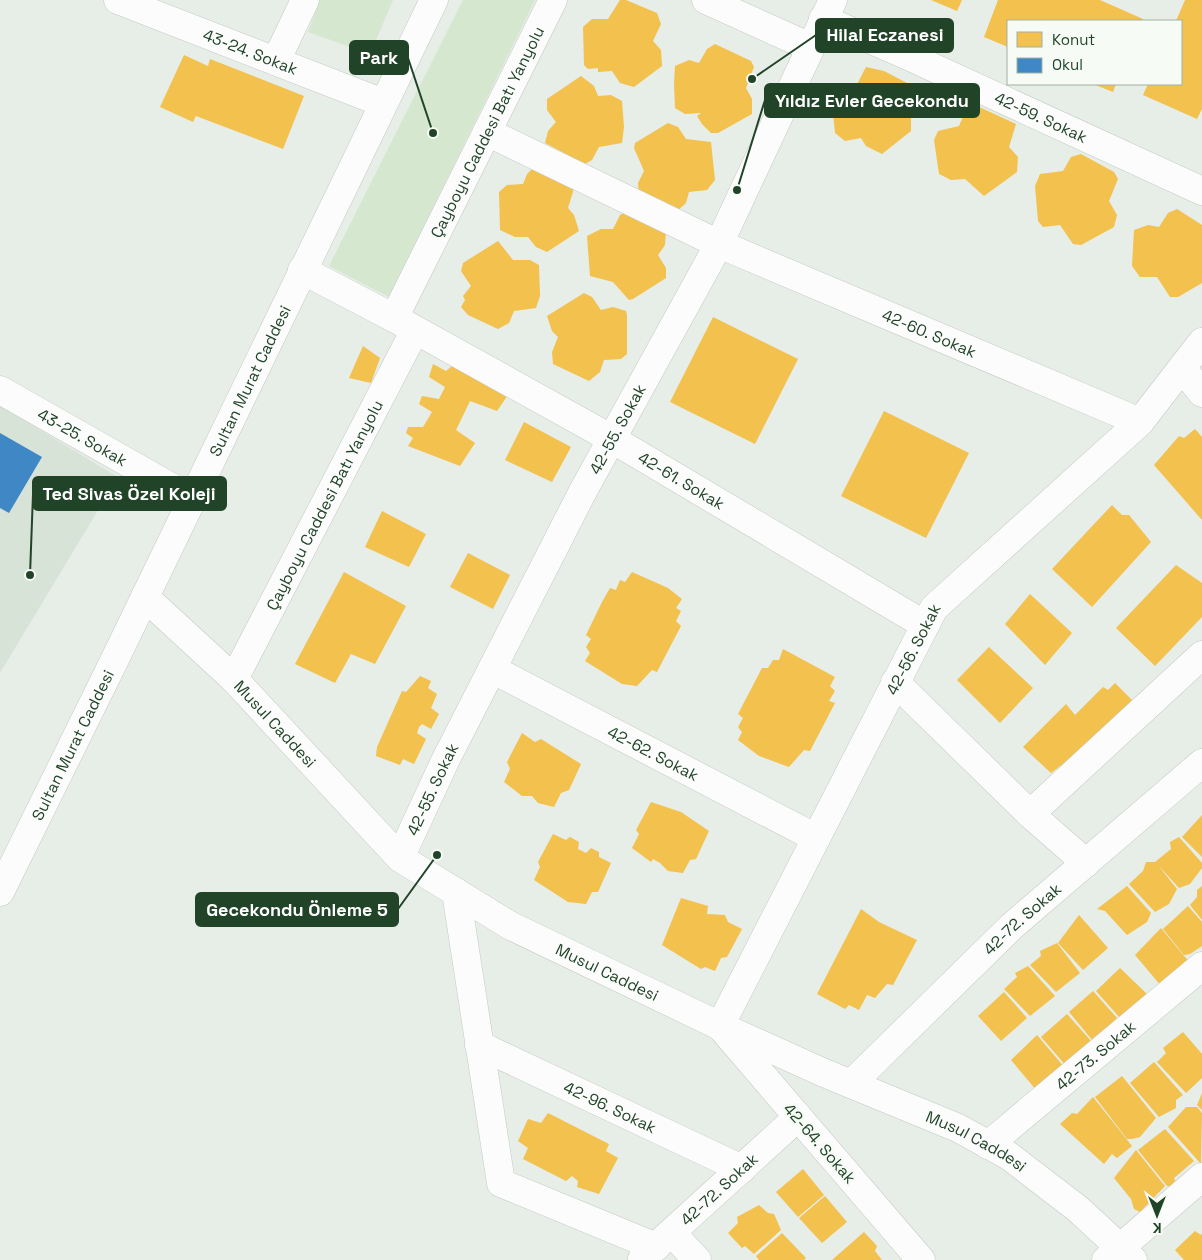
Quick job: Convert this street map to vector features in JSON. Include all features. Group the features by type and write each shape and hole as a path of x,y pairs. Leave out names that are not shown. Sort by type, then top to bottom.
{"street":[{"name":"43-24. Sokak","path":"118,0 383,103"},
{"path":"276,61 306,0"},
{"name":"Çayboyu Caddesi Batı Yanyolu","path":"234,679 404,324 487,132 553,0"},
{"path":"706,0 810,47"},
{"name":"Sultan Murat Caddesi","path":"0,892 145,597 432,1"},
{"name":"42-55. Sokak","path":"400,858 445,761 583,491 718,244 828,10"},
{"name":"42-59. Sokak","path":"828,10 906,55 1202,192"},
{"name":"42-60. Sokak","path":"487,132 718,244 1140,422"},
{"name":"42-61. Sokak","path":"302,270 612,439 925,625"},
{"name":"42-56. Sokak","path":"720,1026 934,608 1140,422 1202,342"},
{"path":"1182,368 1202,393"},
{"name":"43-25. Sokak","path":"0,390 192,499"},
{"name":"Musul Caddesi","path":"145,597 234,679 400,858 511,926 720,1026 851,1084 958,1128 1009,1156 1078,1209 1120,1256"},
{"path":"1030,814 1202,654"},
{"name":"42-62. Sokak","path":"492,669 816,838"},
{"path":"895,682 1030,814 1086,863"},
{"name":"42-72. Sokak","path":"851,1084 1011,927 1202,763"},
{"path":"456,892 501,1183 656,1246 697,1260"},
{"name":"42-73. Sokak","path":"988,1145 1202,966"},
{"name":"42-64. Sokak","path":"720,1026 921,1260"},
{"name":"42-96. Sokak","path":"479,1045 742,1169"},
{"name":"42-72. Sokak","path":"656,1246 798,1117"},
{"path":"1120,1256 1202,1177"}],"shaded area":[{"path":"0,406 118,477 0,673"}],"green space":[{"path":"320,0 393,0 370,54 308,32"},
{"path":"463,0 535,0 389,297 329,266"}],"building: Konut":[{"path":"620,0 626,0 657,13 661,24 653,41 661,50 662,66 634,87 620,83 612,71 598,72 598,68 588,69 584,65 583,27 592,19 608,19"},
{"path":"931,0 962,0 957,11"},
{"path":"998,0 1100,0 1143,19 1007,20 1007,47 984,37"},
{"path":"1185,0 1202,0 1202,109 1197,119 1143,95 1148,85 1182,85 1182,20 1176,20"},
{"path":"715,44 751,61 754,67 746,88 752,99 752,114 718,133 711,133 697,116 701,113 685,114 675,108 674,84 675,66 689,60 699,63 707,49"},
{"path":"184,55 208,66 210,59 304,96 283,149 196,116 193,122 160,107"},
{"path":"866,67 884,71 909,84 905,102 901,106 911,118 911,131 882,154 866,146 861,138 845,141 835,133 831,93 847,87 855,88"},
{"path":"581,76 594,86 598,96 611,95 622,101 624,127 622,143 599,147 592,160 585,164 545,143 548,131 556,122 547,110 547,99"},
{"path":"1096,85 1116,85 1113,92"},
{"path":"975,105 1016,124 1009,147 1018,157 1017,172 984,196 965,179 951,180 939,174 934,140 938,131 959,126 965,112"},
{"path":"668,123 678,127 686,139 711,142 715,180 707,190 689,192 686,203 676,212 639,194 638,183 644,171 634,148 635,143"},
{"path":"1081,154 1114,172 1118,179 1109,201 1117,215 1114,227 1081,245 1073,244 1060,225 1043,227 1038,221 1035,186 1040,174 1063,171 1071,157"},
{"path":"537,164 575,185 568,208 574,215 579,231 547,252 536,247 528,237 515,237 500,230 499,192 507,185 523,184 527,174"},
{"path":"1177,209 1202,225 1202,283 1178,297 1170,297 1157,277 1140,277 1132,266 1134,230 1148,225 1159,227 1168,213"},
{"path":"630,210 666,230 665,245 658,255 666,268 666,278 629,300 613,282 590,276 587,236 601,229 613,229 620,215"},
{"path":"498,241 513,260 530,260 539,265 540,296 536,308 514,311 509,323 498,329 468,315 461,307 465,300 463,296 471,286 461,271 463,263"},
{"path":"584,293 592,297 601,310 613,307 626,311 627,315 627,354 621,359 604,360 600,372 589,381 553,364 552,352 558,337 552,331 547,316"},
{"path":"713,317 798,359 755,444 670,402"},
{"path":"363,346 380,358 371,383 349,378"},
{"path":"433,364 446,371 452,366 514,386 497,411 470,401 456,430 475,443 460,466 408,446 413,438 406,433 408,427 423,427 432,412 419,404 422,396 439,399 445,387 429,377"},
{"path":"884,411 969,453 926,538 841,496"},
{"path":"524,422 571,447 552,482 505,460"},
{"path":"1195,429 1202,437 1202,520 1154,465 1179,436 1184,438"},
{"path":"1112,505 1122,515 1129,515 1151,542 1092,607 1052,569"},
{"path":"382,511 426,534 409,567 365,547"},
{"path":"468,553 510,575 493,609 450,587"},
{"path":"1176,565 1202,583 1202,617 1155,666 1116,628"},
{"path":"344,572 406,606 375,664 351,654 335,683 295,664"},
{"path":"632,572 668,588 682,599 676,608 681,611 676,621 681,626 657,672 652,670 637,686 622,684 585,661 590,653 586,647 591,639 586,635 602,602 610,588 616,590 620,580 625,582"},
{"path":"1030,594 1072,633 1045,665 1005,624"},
{"path":"989,647 1033,688 1000,723 957,680"},
{"path":"783,649 835,677 830,686 835,691 829,701 835,703 810,751 804,750 789,767 759,756 738,740 742,732 738,727 743,718 738,714 762,668 768,668 773,660 779,660"},
{"path":"420,676 431,681 428,688 437,694 431,708 439,714 431,729 422,724 419,727 417,733 426,739 414,764 403,759 400,765 376,756 377,747 402,691 406,692"},
{"path":"1115,683 1138,706 1051,773 1023,747 1066,704 1075,715 1103,687 1108,690"},
{"path":"522,733 535,742 541,739 581,764 569,790 561,793 554,807 538,803 532,796 522,796 504,782 510,769 507,762"},
{"path":"651,802 681,812 709,831 696,859 690,860 683,873 668,871 660,863 653,859 651,862 632,848 639,834 636,830"},
{"path":"1202,815 1202,857 1182,837"},
{"path":"553,834 566,840 570,837 579,842 578,849 586,853 591,848 599,852 599,857 611,863 598,892 592,892 586,904 568,902 534,880 540,867 538,862"},
{"path":"1179,837 1202,863 1202,868 1190,884 1179,888 1158,865 1177,889 1169,904 1155,912 1129,884 1143,871 1146,862 1155,862 1171,849 1170,842"},
{"path":"1127,886 1151,913 1147,922 1127,935 1105,911 1097,909"},
{"path":"1202,886 1202,920 1190,905 1197,897 1197,890"},
{"path":"681,898 708,906 707,914 725,915 728,922 742,929 727,957 721,958 715,971 705,967 701,969 662,945"},
{"path":"1188,906 1202,922 1202,946 1190,954 1184,955 1163,929"},
{"path":"861,909 879,922 917,940 893,985 887,984 875,998 867,995 859,1010 849,1005 845,1009 817,994"},
{"path":"1079,915 1108,948 1083,970 1058,943"},
{"path":"1161,928 1190,963 1162,987 1135,955"},
{"path":"1057,943 1080,973 1056,992 1030,965 1041,956 1040,951"},
{"path":"1028,966 1055,996 1030,1016 1004,989 1017,977 1015,973"},
{"path":"1120,968 1148,995 1120,1018 1096,991"},
{"path":"1093,991 1117,1018 1098,1040 1093,1041 1069,1012"},
{"path":"1004,992 1027,1018 1001,1041 978,1016"},
{"path":"1067,1014 1092,1042 1068,1068 1041,1037"},
{"path":"1183,1032 1202,1054 1202,1078 1186,1093 1157,1062 1166,1053 1163,1048"},
{"path":"1037,1035 1065,1068 1037,1091 1011,1060"},
{"path":"1154,1062 1183,1095 1176,1100 1176,1108 1159,1117 1130,1083"},
{"path":"1122,1076 1156,1118 1140,1137 1132,1139 1127,1139 1095,1097"},
{"path":"1202,1093 1202,1110 1197,1105"},
{"path":"1093,1097 1132,1146 1117,1158 1112,1154 1104,1164 1060,1124 1072,1113 1077,1114"},
{"path":"1186,1107 1197,1107 1202,1113 1201,1164 1168,1127"},
{"path":"548,1113 609,1144 606,1151 618,1158 599,1194 577,1187 578,1181 572,1176 566,1181 523,1159 528,1148 518,1141 528,1119 541,1123"},
{"path":"1165,1129 1194,1161 1174,1178 1176,1182 1170,1186 1167,1186 1138,1150"},
{"path":"1136,1150 1165,1186 1140,1212 1134,1209 1131,1199 1114,1178"},
{"path":"803,1169 824,1195 798,1217 776,1192"},
{"path":"825,1196 847,1222 822,1243 799,1218"},
{"path":"759,1205 768,1213 774,1214 781,1230 754,1254 745,1246 742,1248 728,1233 738,1223 737,1217"},
{"path":"1195,1231 1201,1235 1202,1233 1202,1260 1184,1260 1175,1250"},
{"path":"864,1232 877,1246 875,1251 882,1260 832,1260"},
{"path":"782,1233 806,1258 804,1260 759,1260 756,1256"}],"building: Okul":[{"path":"0,433 42,457 9,513 0,508"}],"place":[{"name":"Hilal Eczanesi","path":"752,79"},
{"name":"Park","path":"433,133"},
{"name":"Yıldız Evler Gecekondu","path":"737,190"},
{"name":"Ted Sivas Özel Koleji","path":"30,575"},
{"name":"Gecekondu Önleme 5","path":"437,855"}]}
